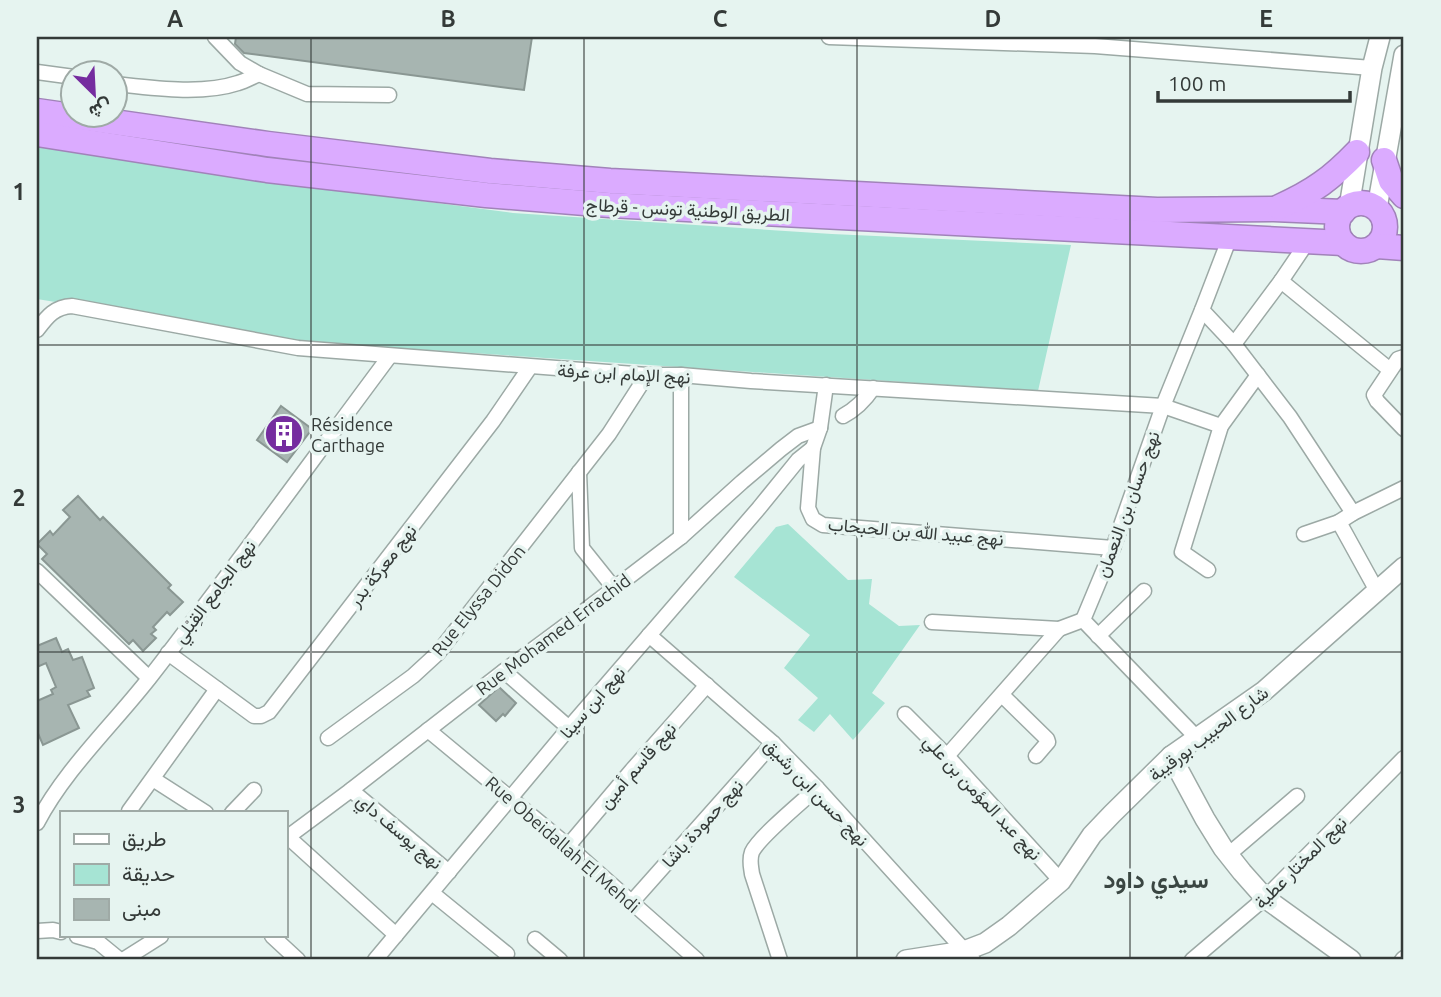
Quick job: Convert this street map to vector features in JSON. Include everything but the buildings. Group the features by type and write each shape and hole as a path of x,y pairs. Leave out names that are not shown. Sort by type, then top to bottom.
{"highway":[{"name":"الطريق الوطنية تونس - قرطاج","path":"37,111 268,144 490,171 610,181 1144,210 1346,209"},
{"name":"الطريق الوطنية تونس - قرطاج","path":"37,134 267,170 486,195 609,205 1343,243"},
{"path":"1274,209 1317,188 1338,172 1357,152"},
{"path":"1384,160 1391,181 1404,196"},
{"path":"1377,246 1386,227 1387,213 1363,203 1346,209 1337,227 1343,243 1355,251 1377,246 1404,248"}],"street":[{"path":"215,37 240,63 307,94 389,95"},
{"path":"829,37 1095,46 1372,68"},
{"path":"1346,209 1380,37"},
{"path":"1387,213 1384,160 1403,64"},
{"path":"37,72 60,76"},
{"path":"130,86 202,89 229,86 259,74"},
{"name":"نهج حسان بن النعمان","path":"1083,620 1113,548 1163,406 1230,237"},
{"path":"1234,344 1308,241"},
{"path":"1281,281 1390,370"},
{"name":"نهج الإمام ابن عرفة","path":"37,330 55,310 72,306 298,348 647,375 1163,406 1221,426"},
{"path":"1202,310 1234,344 1290,417 1353,513"},
{"name":"نهج الجامع القِبْلي","path":"37,823 56,792 149,678 389,356"},
{"path":"1404,357 1398,359 1374,395 1404,429"},
{"name":"نهج معركة بدر","path":"168,653 254,716 269,712 493,421 530,367"},
{"name":"Rue Elyssa Didon","path":"328,738 403,683 438,653 608,434 647,375"},
{"path":"681,375 681,537"},
{"path":"1208,570 1182,552 1221,426 1258,375"},
{"name":"نهج عبيد الله بن الحبحاب","path":"826,385 820,429 813,448 808,508 813,519 823,524 1113,548"},
{"path":"844,416 856,408 873,388"},
{"name":"Rue Mohamed Errachid","path":"287,838 681,537 797,436 820,429"},
{"name":"نهج ابن سينا","path":"375,960 797,460 813,448"},
{"path":"579,472 582,548 614,588"},
{"path":"1304,534 1339,522 1404,488"},
{"path":"1339,522 1377,591"},
{"name":"شارع الحبيب بورقيبة","path":"906,960 969,955 1009,926 1061,881 1092,835 1171,756 1264,691 1404,567"},
{"path":"37,571 149,678"},
{"path":"1098,636 1144,591"},
{"path":"932,622 1059,629 1083,620 1196,737"},
{"path":"947,756 1059,629"},
{"name":"نهج حسن ابن رشيق","path":"649,635 773,743 969,955"},
{"path":"503,671 569,728"},
{"name":"نهج قاسم أمين","path":"568,846 707,685"},
{"path":"129,811 217,689"},
{"path":"1002,695 1047,738 1048,742 1036,756"},
{"name":"نهج عبد المؤمن بن علي","path":"905,714 1061,881"},
{"name":"Rue Obeidallah El Mehdi","path":"428,730 568,846 697,960"},
{"name":"نهج حمودة باشا","path":"631,902 773,743"},
{"path":"1171,756 1228,855 1265,898 1351,960"},
{"name":"نهج المختار عطية","path":"1192,960 1265,898 1404,758"},
{"path":"153,779 203,811"},
{"path":"780,960 752,874 750,860 754,848 762,839 817,788"},
{"path":"234,811 254,790"},
{"name":"نهج يوسف داي","path":"351,790 449,872"},
{"path":"1228,855 1297,796"},
{"path":"287,838 396,935"},
{"path":"432,892 507,954"},
{"path":"37,931 60,932"},
{"path":"80,937 98,942 122,960 159,937"},
{"path":"273,937 298,960"},
{"path":"535,939 560,960"}],"green space":[{"path":"37,146 268,181 513,213 832,234 1071,245 1038,391 292,341 37,299"},
{"path":"788,524 848,580 872,579 869,604 899,626 920,625 872,693 885,703 853,740 830,714 814,732 798,720 818,698 784,668 810,635 734,577 776,527"}],"place":[{"name":"Résidence Carthage","path":"284,434"}],"district":[{"name":"سيدي داود","path":"1156,879"}]}
